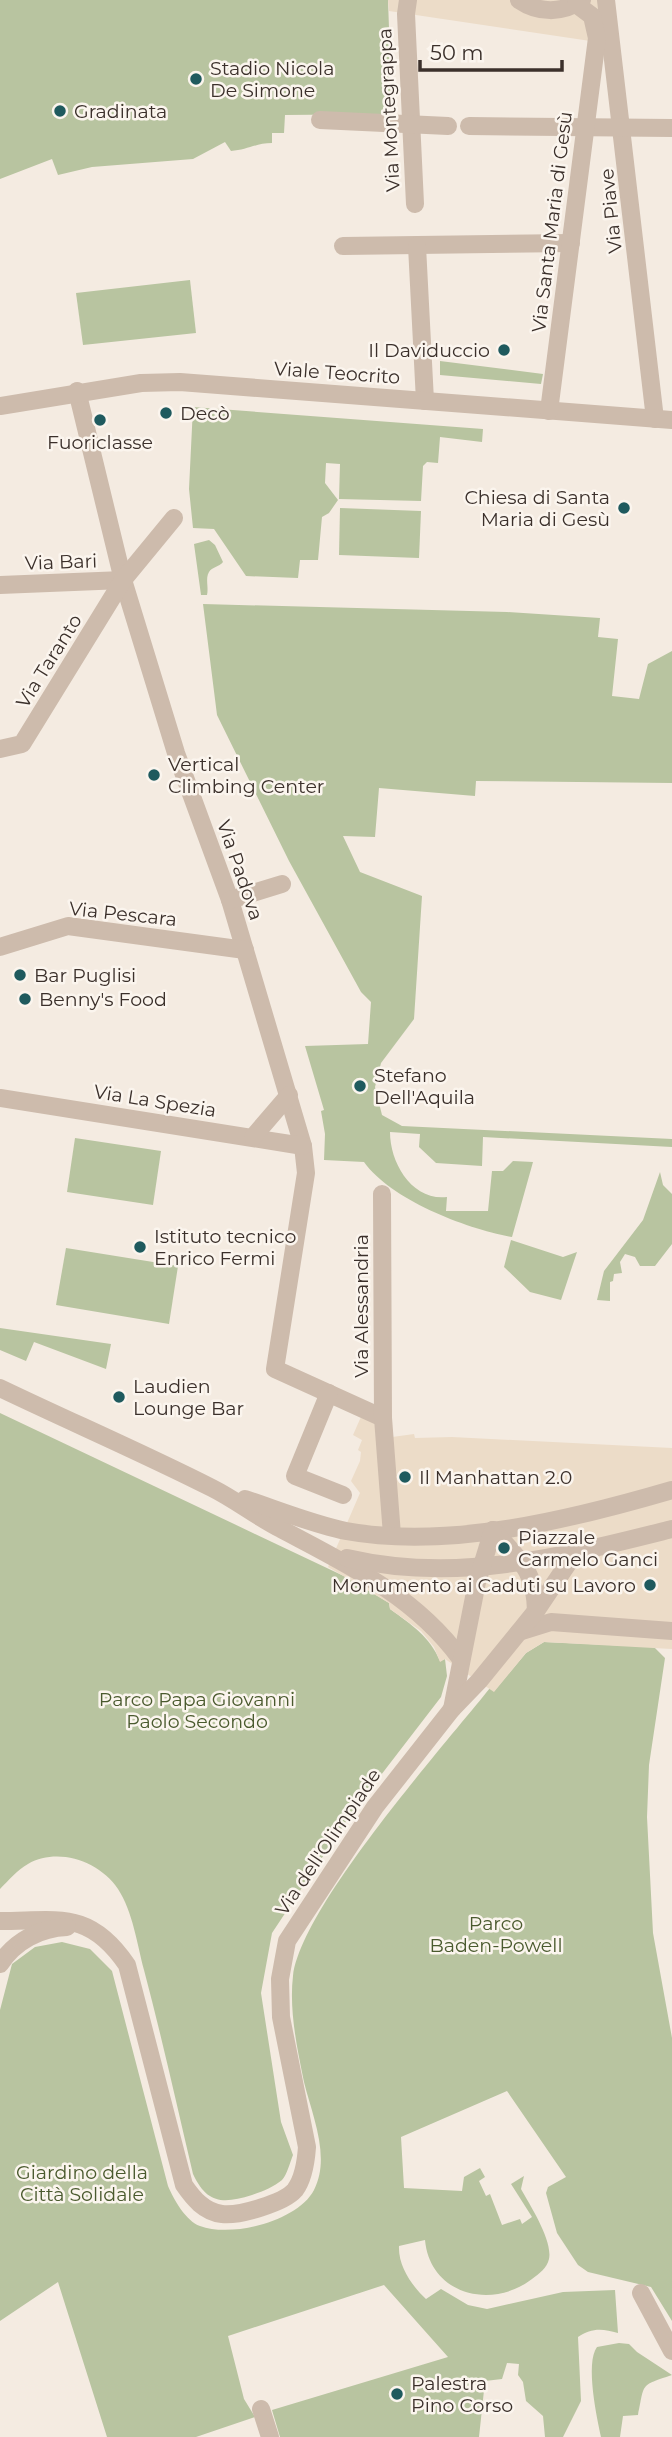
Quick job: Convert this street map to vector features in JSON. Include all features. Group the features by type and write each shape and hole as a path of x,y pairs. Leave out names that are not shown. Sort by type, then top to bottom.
{"street":[{"path":"519,0 539,10 552,11 579,2"},
{"name":"Via Piave","path":"606,0 621,128 663,419"},
{"name":"Via Santa Maria di Gesù","path":"549,411 597,38 592,16 579,2"},
{"name":"Via Montegrappa","path":"407,7 415,204"},
{"path":"320,120 448,126"},
{"path":"469,126 672,128"},
{"path":"343,246 570,243"},
{"path":"417,246 425,401"},
{"name":"Viale Teocrito","path":"0,406 77,391 141,383 180,382 663,419"},
{"name":"Via Padova","path":"77,391 123,580 176,753 230,901 303,1146 306,1172 275,1369 329,1394"},
{"name":"Via Taranto","path":"0,749 22,744 123,580 174,518"},
{"name":"Via Bari","path":"0,585 123,580"},
{"path":"230,901 282,884"},
{"name":"Via Pescara","path":"0,947 68,926 244,950"},
{"path":"253,1137 289,1095"},
{"name":"Via La Spezia","path":"0,1098 303,1146"},
{"name":"Via Alessandria","path":"382,1194 383,1418 392,1535"},
{"path":"0,1388 215,1489 279,1528 334,1555 405,1600 441,1632 460,1658"},
{"path":"343,1495 295,1476 329,1394 383,1418"},
{"path":"215,1489 344,1530 443,1536 493,1530 672,1490"},
{"path":"334,1555 400,1568 481,1569 575,1553 672,1529"},
{"path":"493,1530 523,1563 534,1582 536,1611"},
{"path":"452,1709 460,1658 493,1530"},
{"name":"Via dell'Olimpiade","path":"0,1921 69,1919 110,1944 127,1965 184,2185 197,2204 222,2214 276,2203 295,2190 305,2167 307,2147 281,2017 280,1979 287,1941 375,1807 452,1709 536,1611 575,1553"},
{"path":"519,1632 551,1622 672,1632"},
{"path":"2,1962 16,1946 36,1934 64,1927 87,1930"},
{"path":"0,1930 6,1948 2,1962"},
{"path":"640,2293 672,2351"},
{"path":"261,2409 270,2437"}],"green space":[{"name":"Stadio Nicola De Simone","path":"0,0 388,0 392,114 285,115 284,133 272,133 272,143 231,151 225,142 193,159 92,167 58,175 52,159 0,179"},
{"path":"190,280 196,333 83,345 76,293"},
{"path":"440,361 543,374 541,384 440,375"},
{"path":"193,407 483,429 482,442 440,437 438,463 427,462 423,466 421,501 339,499 340,464 326,463 325,483 338,500 329,513 322,517 318,560 300,560 298,578 246,576 214,529 193,528 189,489"},
{"path":"340,508 421,511 419,558 339,555"},
{"path":"209,540 215,545 223,562 209,572 207,595 201,595 194,544"},
{"path":"203,604 507,612 600,618 598,637 618,639 612,696 639,699 648,664 672,651 672,783 476,781 475,796 379,788 375,837 343,836 360,872 422,896 414,1019 381,1063 375,1087 382,1115 402,1126 672,1139 672,1147 483,1137 482,1166 436,1163 419,1147 420,1134 390,1132 394,1156 405,1178 423,1193 447,1197 446,1211 488,1211 492,1171 503,1171 513,1161 533,1162 512,1237 431,1211 392,1189 364,1162 324,1160 325,1134 321,1111 324,1110 305,1046 368,1044 371,1002 361,992 289,861 217,715"},
{"path":"75,1138 161,1151 153,1205 67,1192"},
{"path":"660,1172 663,1185 672,1194 672,1244 655,1266 640,1266 635,1257 625,1254 620,1262 622,1273 614,1274 613,1281 610,1282 610,1301 597,1300 604,1271 643,1220"},
{"path":"511,1240 563,1257 577,1252 561,1300 530,1292 504,1267"},
{"path":"66,1248 178,1266 169,1324 56,1305"},
{"path":"0,1328 111,1344 106,1369 34,1342 26,1361 0,1350"},
{"name":"Parco Papa Giovanni Paolo Secondo","path":"0,1413 348,1578 389,1603 390,1609 426,1638 440,1661 445,1659 447,1676 441,1697 351,1814 272,1933 261,1993 281,2122 293,2155 282,2180 252,2195 233,2200 217,2199 204,2191 193,2174 134,1928 123,1898 110,1879 89,1864 65,1857 52,1857 24,1866 0,1889"},
{"path":"544,1642 654,1647 665,1658 649,1765 647,1817 653,1933 672,2038 672,2321 651,2287 588,2272 578,2265 557,2233 546,2193 548,2187 566,2177 507,2091 401,2137 404,2188 462,2191 464,2177 480,2168 485,2177 479,2181 486,2196 490,2194 502,2225 520,2219 522,2224 532,2217 511,2184 524,2176 521,2189 548,2243 549,2259 546,2265 537,2275 516,2288 499,2294 482,2295 465,2292 438,2274 429,2259 425,2240 399,2246 399,2253 407,2275 426,2299 441,2289 468,2305 487,2309 563,2292 615,2290 618,2333 597,2330 578,2337 581,2401 563,2437 545,2437 543,2416 526,2401 523,2382 518,2375 519,2364 507,2363 502,2379 485,2381 479,2437 280,2437 272,2410 448,2357 384,2285 228,2336 244,2399 255,2417 196,2437 107,2437 58,2282 0,2321 0,2010 12,1964 35,1947 62,1942 90,1949 112,1971 168,2186 190,2220 200,2226 229,2230 263,2224 294,2210 306,2201 314,2190 321,2164 318,2136 304,2082 293,2016 293,1976 302,1946 320,1910 346,1870 409,1787 490,1688 494,1691 526,1653"},
{"path":"629,2344 672,2375 645,2387 638,2415 623,2416 620,2437 601,2437 593,2391 592,2365 597,2347"}],"shaded area":[{"path":"388,0 601,0 597,42 389,11"},
{"name":"Piazzale Carmelo Ganci","path":"364,1410 385,1438 414,1434 415,1438 452,1437 672,1448 672,1649 544,1642 526,1653 494,1692 445,1659 440,1662 434,1647 421,1631 390,1609 389,1603 328,1567 360,1493 351,1481 360,1461 361,1452 358,1450 362,1440 353,1435"}],"place":[{"name":"Stadio Nicola De Simone","path":"196,79"},
{"name":"Gradinata","path":"60,111"},
{"name":"Il Daviduccio","path":"504,350"},
{"name":"Decò","path":"166,413"},
{"name":"Fuoriclasse","path":"100,420"},
{"name":"Chiesa di Santa Maria di Gesù","path":"624,508"},
{"name":"Vertical Climbing Center","path":"154,775"},
{"name":"Bar Puglisi","path":"20,975"},
{"name":"Benny's Food","path":"25,999"},
{"name":"Stefano Dell'Aquila","path":"360,1086"},
{"name":"Istituto tecnico Enrico Fermi","path":"140,1247"},
{"name":"Laudien Lounge Bar","path":"119,1397"},
{"name":"Il Manhattan 2.0","path":"405,1477"},
{"name":"Piazzale Carmelo Ganci","path":"504,1548"},
{"name":"Monumento ai Caduti su Lavoro","path":"650,1585"},
{"name":"Palestra Pino Corso","path":"397,2394"}],"park label":[{"name":"Parco Baden-Powell","path":"496,1934"},
{"name":"Giardino della Città Solidale","path":"82,2183"}]}
